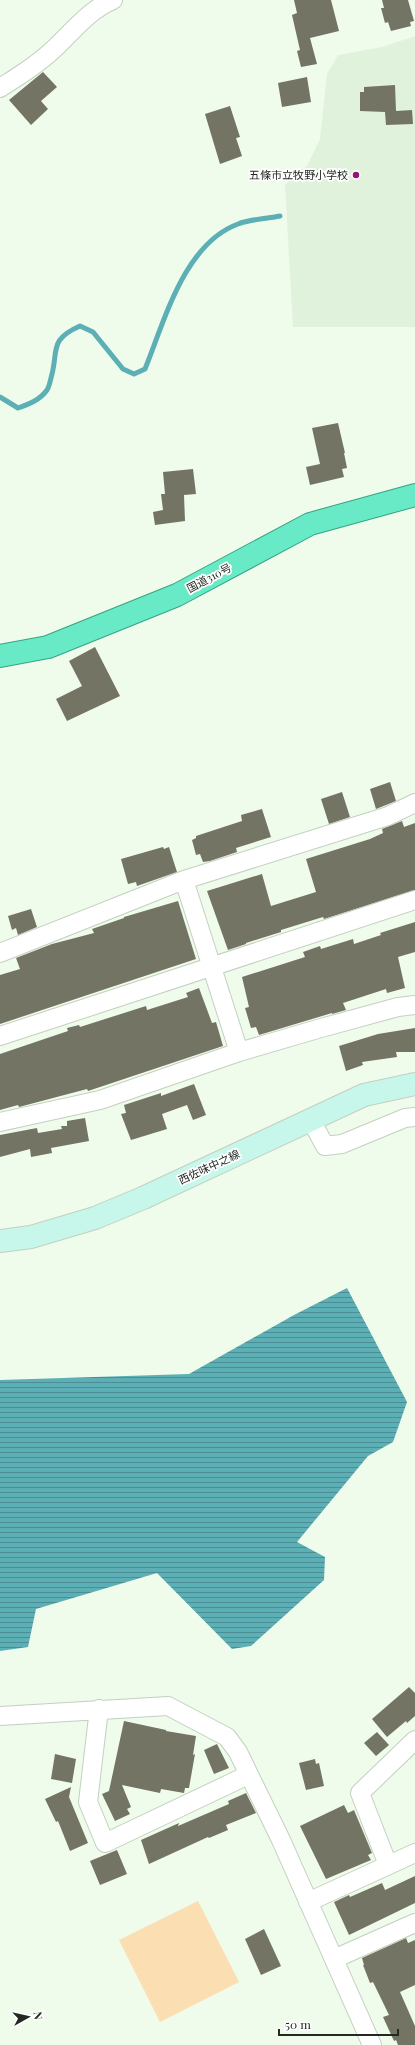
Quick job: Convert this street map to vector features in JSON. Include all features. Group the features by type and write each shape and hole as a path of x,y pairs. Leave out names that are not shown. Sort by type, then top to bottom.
{"highway":[{"name":"国道310号","path":"0,656 48,647 177,595 310,524 415,495"}],"main road":[{"name":"西佐味中之線","path":"0,1241 30,1237 95,1218 144,1198 364,1095 415,1084"}],"street":[{"path":"0,88 31,68 54,49 88,15 104,4 113,0"},
{"path":"0,952 184,880 388,816 415,804"},
{"path":"184,880 213,966 239,1052"},
{"path":"0,1036 415,900"},
{"path":"0,1122 100,1100 239,1052 398,1006 415,1005"},
{"path":"311,1120 325,1146 342,1144 405,1118 415,1117"},
{"path":"0,1716 168,1706 227,1737 238,1752 281,1840 372,2045"},
{"path":"99,1710 88,1802 105,1843 248,1775"},
{"path":"388,1865 360,1793 415,1740"},
{"path":"308,1902 415,1853"},
{"path":"334,1959 415,1923"}],"shaded area":[{"name":"五條市立牧野小学校","path":"415,36 415,327 293,327 285,185 307,166 320,139 327,74 338,55 382,47"},
{"path":"198,1901 239,1982 160,2022 119,1940"}],"water":[{"path":"347,1288 407,1402 393,1442 368,1456 297,1542 325,1557 324,1580 251,1646 232,1649 157,1573 36,1609 28,1647 0,1651 0,1380 189,1374 294,1315"}],"building":[{"path":"294,0 331,0 339,31 310,38 317,64 301,67 297,51 300,50 292,15 297,13"},
{"path":"382,0 408,0 414,21 410,22 411,26 391,31 388,22 385,23 381,8 384,8"},
{"path":"43,72 57,87 41,101 48,109 31,125 9,100"},
{"path":"307,77 311,102 282,107 278,83"},
{"path":"395,85 396,111 412,110 413,124 386,125 385,112 360,111 360,92 364,92 364,87"},
{"path":"230,106 240,137 236,138 242,156 220,164 205,114"},
{"path":"338,423 347,468 342,469 344,477 310,485 306,467 320,464 312,428"},
{"path":"193,469 196,494 184,495 185,521 155,525 153,512 163,510 161,494 165,494 163,472"},
{"path":"95,647 120,696 67,721 56,699 82,686 69,661"},
{"path":"390,782 396,801 376,809 370,789"},
{"path":"342,792 350,817 329,824 321,799"},
{"path":"262,809 271,837 236,848 237,852 210,861 203,862 200,854 196,855 192,840 196,838 196,836 242,821 241,815"},
{"path":"402,821 404,827 415,823 415,890 324,919 323,917 281,930 281,932 228,950 207,891 262,874 271,906 316,892 306,859 370,839 383,833 382,829"},
{"path":"163,847 164,849 169,847 177,872 137,886 136,882 128,884 121,859"},
{"path":"178,901 196,959 0,1024 0,975 20,969 16,958 52,944 94,933 92,929 124,917"},
{"path":"31,909 37,927 18,935 16,928 12,930 8,916"},
{"path":"415,922 415,952 398,957 405,988 387,993 386,989 343,1003 346,1010 259,1035 256,1027 251,1028 245,1008 249,1007 242,977 305,957 303,952 320,946 321,949 353,939 354,944 381,935 380,933"},
{"path":"199,988 212,1023 216,1022 223,1046 88,1091 87,1089 19,1107 18,1105 0,1110 0,1054 68,1031 67,1028 79,1025 80,1027 146,1006 147,1010 188,997 186,993"},
{"path":"415,1028 415,1052 396,1052 397,1057 362,1062 363,1065 346,1071 339,1046 378,1034"},
{"path":"194,1084 206,1115 193,1120 187,1105 162,1114 167,1129 131,1140 121,1114 126,1113 124,1105 161,1093 161,1096"},
{"path":"85,1118 89,1141 51,1148 52,1153 31,1157 30,1149 0,1157 0,1135 37,1128 38,1133 62,1129 61,1126 67,1126 67,1121"},
{"path":"409,1687 415,1693 415,1716 407,1723 406,1721 387,1737 372,1719"},
{"path":"124,1721 166,1731 196,1736 193,1755 195,1754 189,1788 185,1788 184,1793 161,1789 160,1793 122,1785 131,1807 127,1809 130,1814 115,1821 102,1794 109,1791"},
{"path":"377,1732 389,1745 376,1756 364,1743"},
{"path":"217,1744 229,1768 214,1774 204,1750"},
{"path":"55,1754 76,1759 72,1783 51,1779"},
{"path":"315,1759 316,1764 319,1763 324,1786 306,1790 299,1763"},
{"path":"71,1787 69,1797 88,1843 70,1851 58,1821 56,1822 45,1799"},
{"path":"246,1793 256,1813 226,1825 228,1830 209,1838 208,1837 149,1864 141,1840 179,1823 178,1826 229,1804 228,1801"},
{"path":"344,1805 348,1813 354,1810 372,1853 368,1855 371,1860 326,1879 300,1826"},
{"path":"117,1850 127,1874 100,1885 90,1861"},
{"path":"415,1876 415,1903 349,1935 334,1902 349,1895 350,1897 382,1883 385,1890"},
{"path":"264,1929 281,1966 261,1975 245,1939"},
{"path":"406,1938 408,1943 415,1940 415,1985 400,1992 415,2026 415,2045 398,2045 396,2040 394,2041 383,2017 389,2015 373,1982 370,1983 362,1958"}],"waterway":[{"path":"0,397 18,408 38,399 49,386 56,347 59,341 63,336 80,326 93,332 123,369 134,374 145,369 169,307 179,286 190,266 204,248 219,234 238,224 280,216"}],"place":[{"name":"五條市立牧野小学校","path":"356,175"}]}
